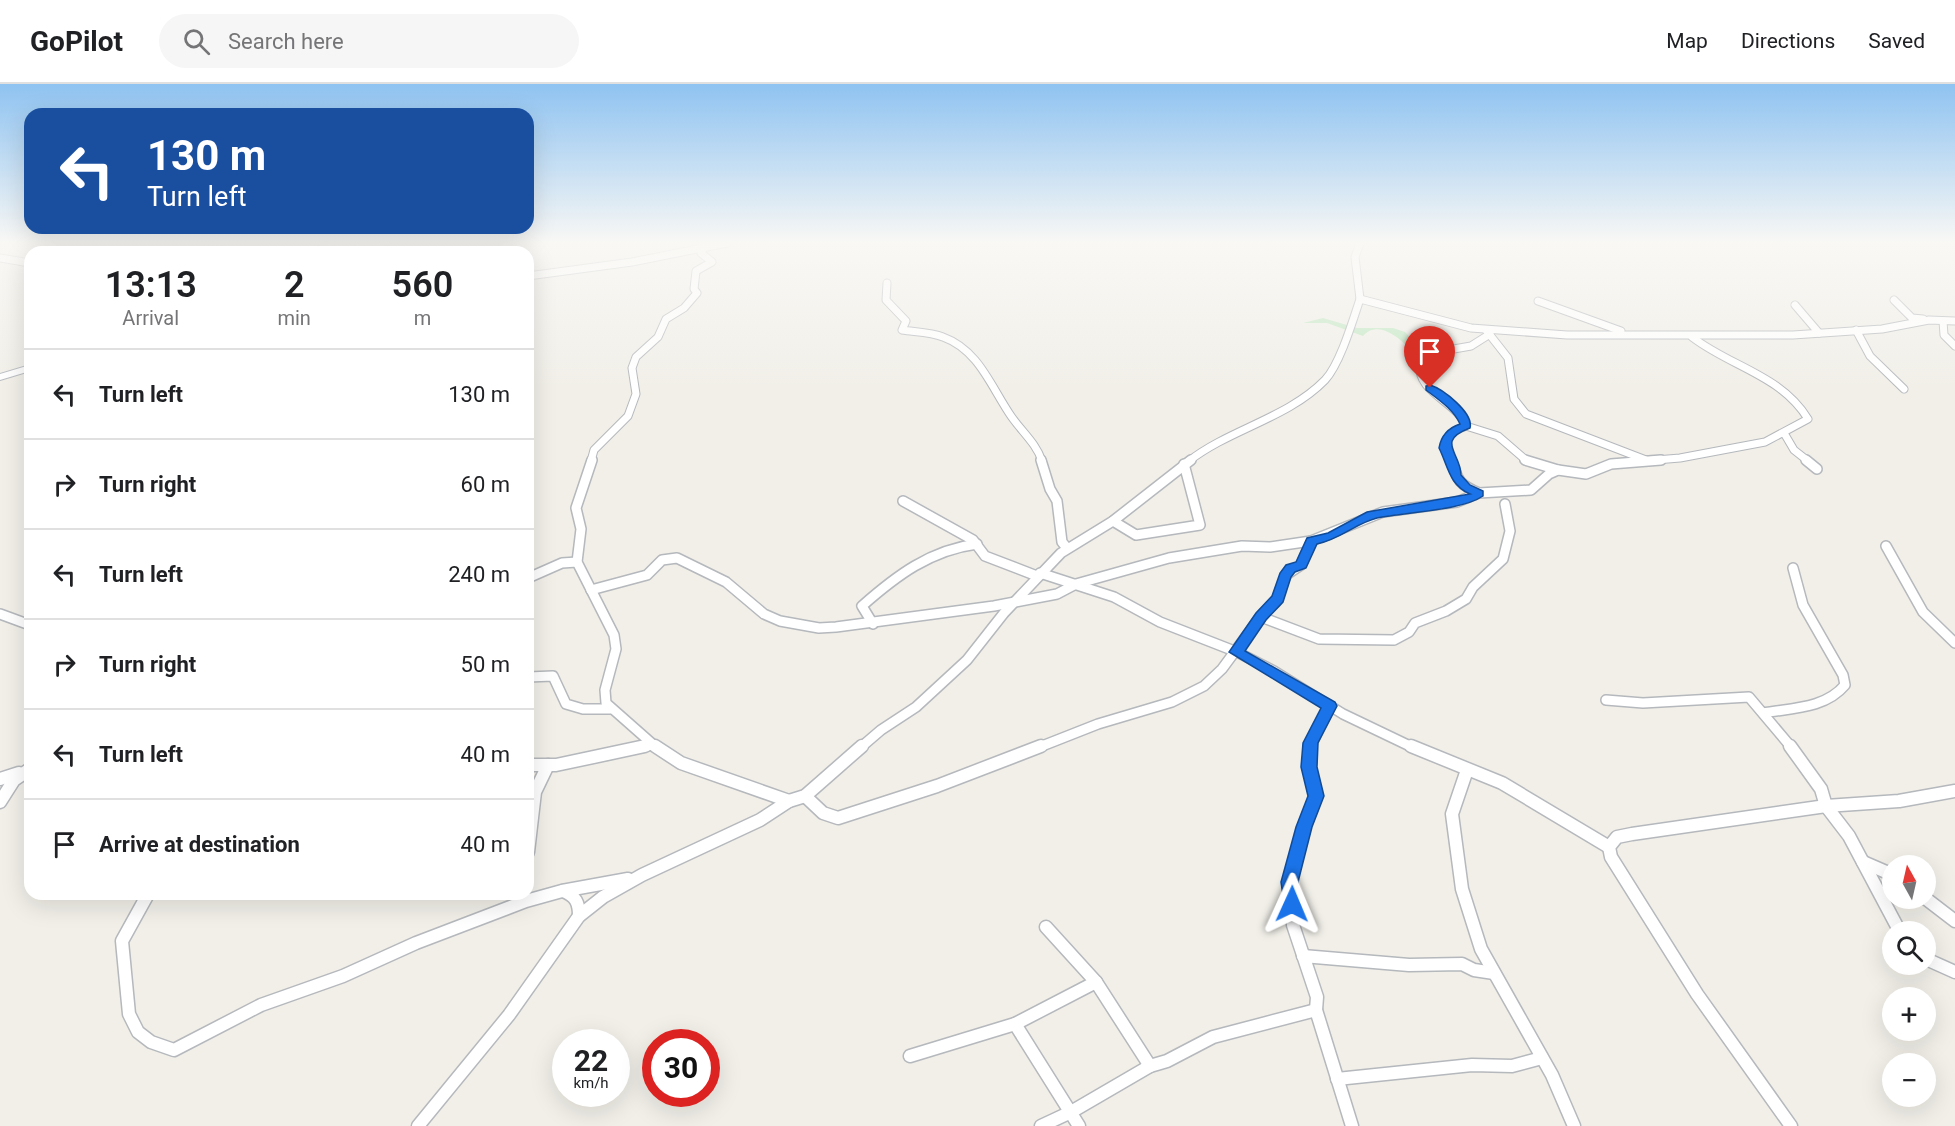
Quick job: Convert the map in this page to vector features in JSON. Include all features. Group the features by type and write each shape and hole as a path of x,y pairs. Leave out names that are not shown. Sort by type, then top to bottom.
{"street":[{"path":"696,292 684,308 666,318 658,337 636,357 632,368 636,394 632,409 594,450 586,483 580,492 576,508 581,529 577,562 614,635 616,649 605,690 606,703 610,709 652,745 681,763 789,801"},
{"path":"886,292 886,300 906,321 902,330 941,336 952,341 973,357 987,374 1011,416 1038,449 1050,489 1058,501 1062,542 1067,548"},
{"path":"418,1126 509,1015 579,916 603,897 642,875 760,820 789,801 805,796 881,730 916,707 967,660 1039,574 1067,548 1113,520 1184,465 1225,439 1286,408 1326,380 1349,334 1360,299 1359,292"},
{"path":"1360,299 1488,332 1567,335 1626,334 1692,337 1819,333 1882,329 1929,320"},
{"path":"1894,300 1912,318 1955,321"},
{"path":"1538,301 1626,334"},
{"path":"1795,305 1819,333"},
{"path":"1943,321 1944,335 1955,346"},
{"path":"1857,330 1870,356 1904,389"},
{"path":"1466,426 1454,407 1430,388 1419,371 1420,364 1430,360 1431,353 1471,346 1488,332"},
{"path":"1488,332 1508,358 1514,399 1526,414 1648,461"},
{"path":"1558,470 1548,474 1531,490 1479,493 1465,487 1455,476 1455,467 1444,448 1446,440 1455,430 1466,426 1498,436 1528,462 1586,474 1611,464 1648,461 1765,442 1808,419 1804,410 1769,378 1706,350 1692,337"},
{"path":"0,377 24,370"},
{"path":"1784,433 1794,450 1817,469"},
{"path":"1113,520 1136,535 1200,525 1192,506 1190,483 1184,465"},
{"path":"591,590 639,578 647,575 662,560 677,558 726,582 764,614 780,621 819,628 873,624 1057,594 1076,584 1169,558 1242,546 1270,547 1332,537 1371,515 1473,497 1479,493"},
{"path":"903,501 966,535 993,560 1114,597 1160,622 1237,652 1373,729 1502,783 1609,847 1617,867 1660,937 1735,1051 1791,1126"},
{"path":"1261,616 1319,639 1394,640 1408,632 1415,622 1428,615 1446,611 1466,599 1473,587 1503,560 1510,531 1505,504"},
{"path":"805,796 828,817 838,818 1032,751 1100,723 1192,694 1216,675 1237,652 1261,616 1278,598 1290,568 1301,565 1311,540"},
{"path":"873,624 862,606 891,583 942,550 977,544"},
{"path":"1886,546 1923,612 1955,643"},
{"path":"534,575 562,563 577,562"},
{"path":"1763,713 1829,700 1840,693 1845,685 1843,675 1803,605 1793,568"},
{"path":"0,614 24,623"},
{"path":"534,677 553,676 566,704 583,709 610,709"},
{"path":"1605,700 1643,703 1749,697 1821,789 1826,806 1849,836 1894,921"},
{"path":"1329,706 1310,743 1309,767 1316,796 1304,827 1290,882 1293,925 1317,997 1316,1010 1352,1126"},
{"path":"534,765 548,765 652,745"},
{"path":"534,801 535,792 548,765"},
{"path":"1467,770 1452,814 1462,889 1481,949 1552,1075 1574,1126"},
{"path":"0,779 24,771"},
{"path":"0,802 14,780 24,773"},
{"path":"1609,847 1617,837 1632,834 1826,806 1899,801 1955,791"},
{"path":"1863,862 1882,870"},
{"path":"534,896 603,885 642,875"},
{"path":"562,891 571,894 579,904 579,916"},
{"path":"145,900 122,941 129,1014 138,1032 151,1042 174,1050 261,1005 343,976 519,900"},
{"path":"1936,906 1955,921"},
{"path":"1046,927 1096,982 1150,1066"},
{"path":"1304,956 1409,965 1462,964 1474,970 1494,973"},
{"path":"1936,964 1955,972"},
{"path":"910,1056 962,1042 995,1028 1016,1024 1096,982"},
{"path":"1041,1126 1071,1112 1150,1066 1162,1065 1209,1039 1236,1029 1279,1021 1316,1010"},
{"path":"1016,1024 1079,1126"},
{"path":"1337,1079 1472,1065 1512,1066 1542,1058"}],"green space":[{"path":"1323,318 1357,328 1393,328 1405,332 1429,360 1419,359 1394,335 1386,331 1378,329 1363,336 1327,323 1303,323"}],"route":[{"path":"1292,904 1290,882 1304,827 1316,796 1309,767 1310,743 1329,706 1274,671 1237,652 1261,616 1278,598 1290,568 1301,565 1311,540 1332,537 1336,532 1371,515 1473,497 1479,493 1465,487 1455,476 1455,467 1444,448 1446,440 1455,430 1466,426 1465,421 1454,407 1430,388"}]}
